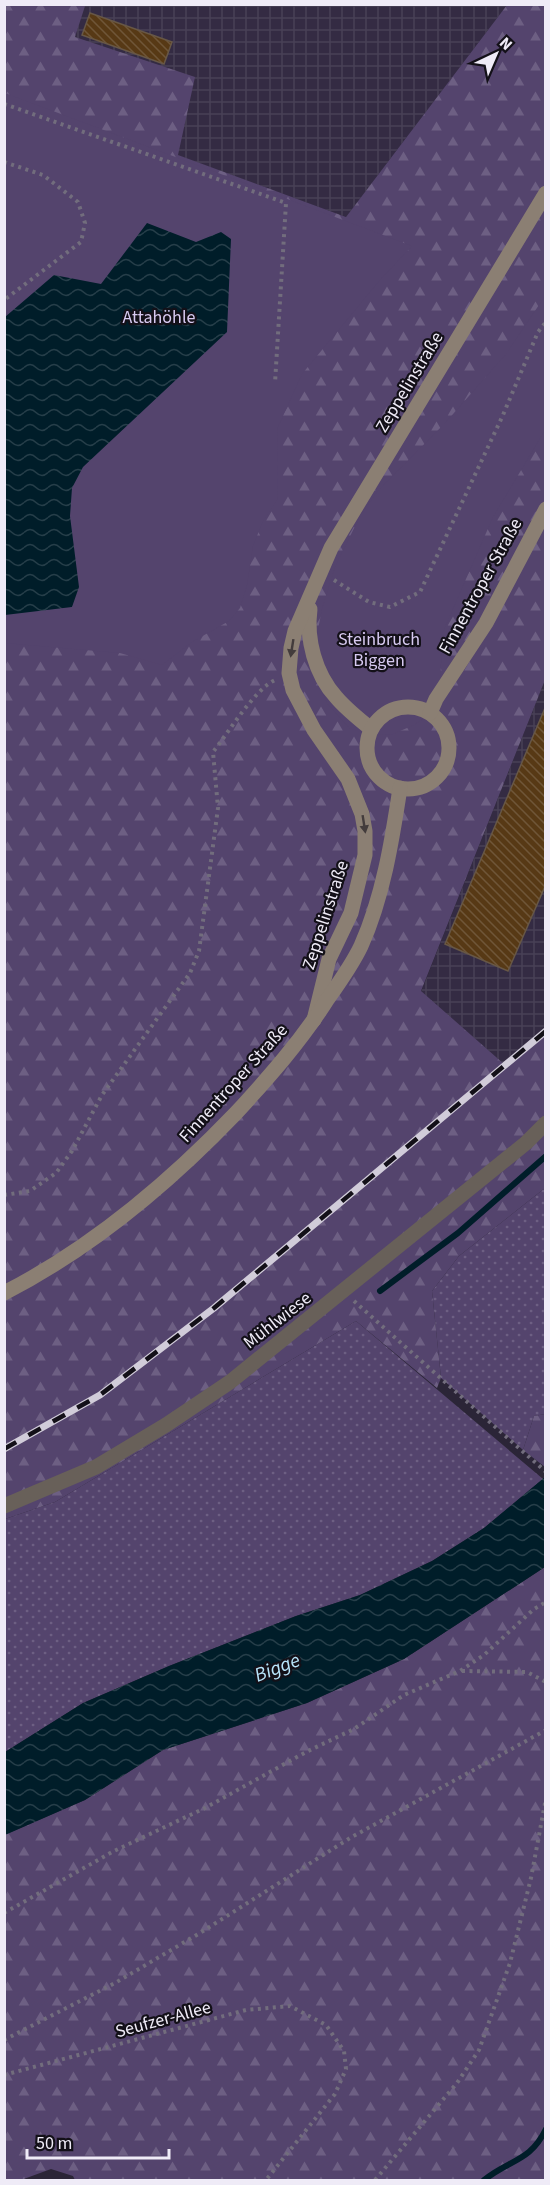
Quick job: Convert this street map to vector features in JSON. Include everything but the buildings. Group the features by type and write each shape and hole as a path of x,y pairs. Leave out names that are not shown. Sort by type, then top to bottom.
{"main road":[{"name":"Zeppelinstraße","path":"314,1020 329,959 351,913 365,855 365,831 357,798 348,779 303,710 293,690 289,673 295,631 331,548 546,193"},
{"name":"Finnentroper Straße","path":"430,713 436,699 486,623 546,508"},
{"name":"Zeppelinstraße","path":"312,594 308,622 310,646 320,673 335,696 371,729"},
{"path":"407,706 430,713 443,727 448,738 448,758 438,777 424,786 413,789 390,785 380,778 371,766 367,753 371,729 378,719 388,712 407,706"},
{"name":"Finnentroper Straße","path":"4,1293 74,1253 130,1212 178,1171 274,1072 314,1020 361,947 378,899 400,788"}],"street":[{"name":"Mühlwiese","path":"4,1506 96,1467 166,1425 230,1382 526,1143 546,1123"}],"path":[{"path":"4,104 286,203 275,383"},
{"path":"4,162 43,175 78,202 85,222 81,242 4,300"},
{"path":"321,571 369,602 390,607 420,592 503,415 538,332 546,322"},
{"path":"4,1195 30,1191 56,1173 72,1151 102,1095 190,973 199,951 218,808 213,752 268,682 289,673"},
{"path":"344,1292 546,1472"},
{"path":"4,1913 114,1851 205,1808 306,1752 354,1729 404,1695 459,1671 484,1655 534,1609 546,1602"},
{"path":"459,1671 526,1672 546,1682"},
{"path":"4,2040 115,1983 200,1933 350,1838 546,1730"},
{"path":"375,2181 457,2083 479,2050 510,1963 531,1878 546,1798"},
{"name":"Seufzer-Allee","path":"4,2075 246,2010 290,2006 326,2025 344,2051 346,2069 335,2094 266,2181"}],"shaded area":[{"path":"80,5 507,5 346,217 177,155 75,37 84,6"},
{"path":"545,680 545,1030 504,1064 421,992"}],"green space":[{"path":"80,4 85,6 75,37 195,77 178,155 346,217 507,5 545,5 545,680 421,991 504,1064 545,1030 545,1188 459,1256 432,1291 441,1378 437,1388 356,1321 55,1502 5,1519 5,5"},
{"name":"Attahöhle","path":"5,93 412,246 380,280 302,374 278,427 277,500 263,521 253,546 247,585 240,608 229,621 192,642 162,665 120,653 5,643"},
{"name":"Steinbruch Biggen","path":"545,296 545,430 493,517 442,634 440,693 424,718 393,734 370,735 349,728 327,703 316,676 315,645 322,609 335,567 361,514 377,492 446,422 506,354"},
{"path":"545,1188 545,1414 534,1416 523,1450 441,1378 432,1291 459,1256"},
{"path":"356,1321 543,1479 484,1528 432,1561 360,1595 296,1616 83,1703 5,1752 5,1519 55,1502"},
{"path":"546,1414 545,1467 523,1450 534,1416"},
{"path":"545,1567 545,2180 75,2180 73,2176 51,2169 21,2180 5,2180 4,1835 85,1800 163,1750 307,1703 404,1659"}],"water":[{"path":"147,223 196,242 221,232 231,239 227,332 83,467 72,488 70,516 79,587 72,607 5,615 5,317 54,275 101,284"},
{"name":"Bigge","path":"545,1477 545,1567 404,1659 307,1703 163,1750 85,1800 5,1835 5,1752 83,1703 296,1616 360,1595 432,1561 484,1528"}],"waterway":[{"path":"380,1291 458,1233 546,1156"},
{"path":"484,2180 526,2154 540,2140 546,2129"}],"railway":[{"path":"4,1449 100,1395 214,1308 546,1031"}]}
